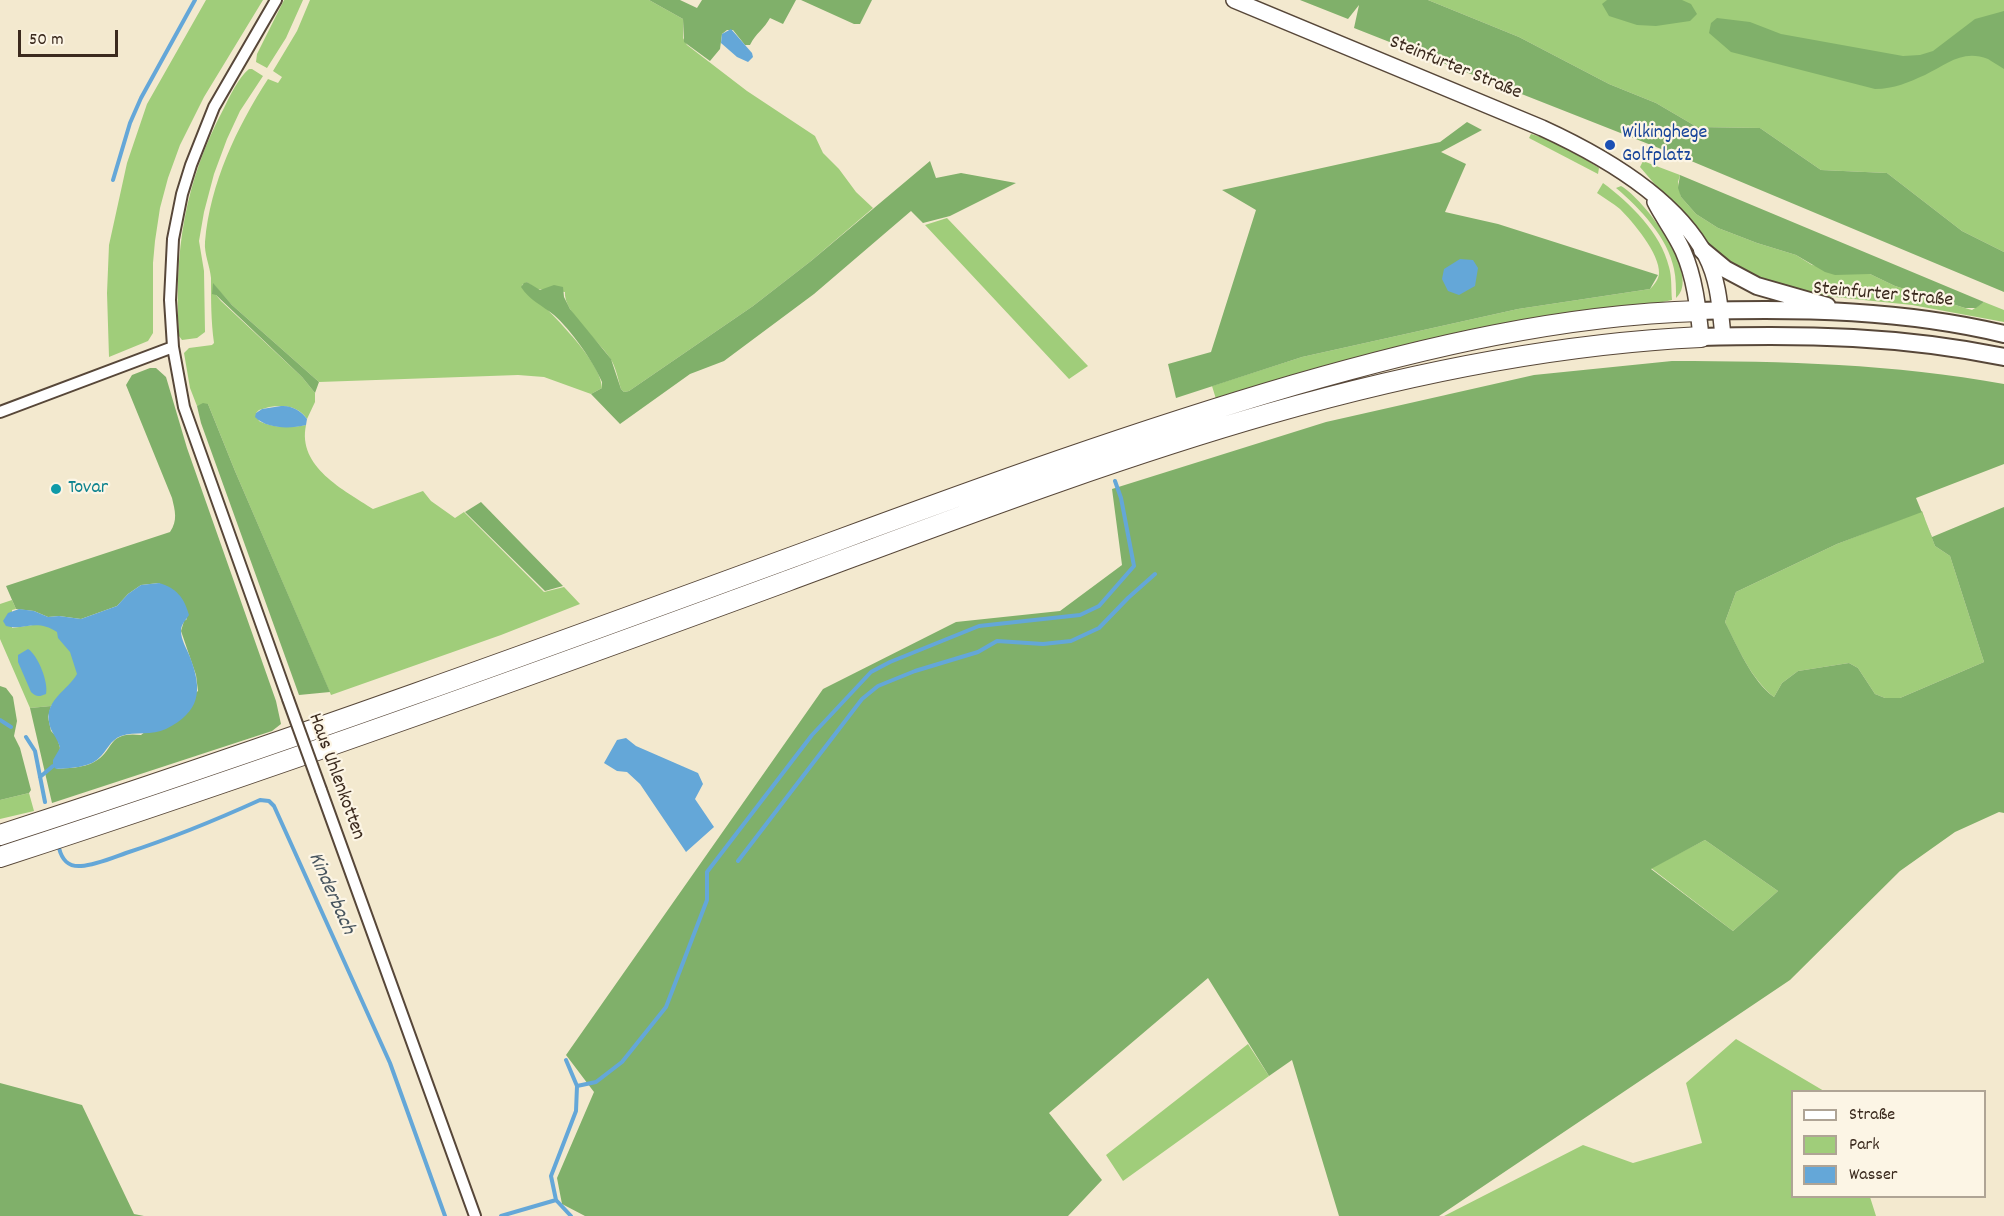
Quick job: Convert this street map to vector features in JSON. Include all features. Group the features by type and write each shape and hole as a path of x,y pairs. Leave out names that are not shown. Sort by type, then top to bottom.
{"highway":[{"path":"0,836 338,722 960,495 1188,417 1324,376 1453,344 1527,329 1588,320 1699,311"},
{"path":"0,857 424,713 1087,472 1260,416 1364,388 1492,361 1626,343 1701,337"}],"main road":[{"name":"Steinfurter Straße","path":"1234,0 1561,136 1615,166 1674,214 1702,250 1714,277 1721,310 1723,336"},
{"name":"Steinfurter Straße","path":"1650,194 1684,252 1693,280 1701,337"},
{"path":"1702,250 1725,269 1757,286 1782,295 1805,298 1842,311"},
{"name":"Steinfurter Straße","path":"1699,311 1842,311 1906,316 1971,326 2004,334"},
{"path":"1701,337 1794,335 1877,338 1944,346 2004,357"}],"street":[{"name":"Haus Uhlenkotten","path":"276,0 211,114 186,180 170,261 173,347 189,422 475,1216"},
{"path":"0,412 173,347"}],"green space":[{"path":"206,0 263,0 204,97 180,145 168,178 155,241 153,333 148,341 109,357 107,293 109,245 127,163 147,104"},
{"path":"284,0 303,0 286,38 267,68 256,62 257,54"},
{"path":"310,0 649,0 683,19 683,38 687,45 747,91 815,136 823,153 839,169 856,192 873,208 811,261 753,306 629,391 624,392 612,362 575,317 566,300 565,292 536,289 527,282 522,285 582,348 599,376 602,388 591,394 544,377 518,375 319,382 232,305 213,284 216,295 221,301 302,377 315,393 315,402 307,419 298,410 279,406 259,410 256,413 259,421 282,427 306,425 305,440 316,465 325,476 373,509 423,491 431,501 455,518 464,512 544,592 564,587 580,604 501,635 331,695 208,404 197,406 190,388 184,353 189,348 214,343 211,278 205,242 219,177 246,116 268,79 278,83 282,77 273,71 297,31"},
{"path":"649,0 680,0 697,8 702,0 796,0 783,24 770,18 750,45 745,45 733,30 727,30 722,34 720,49 710,61 684,42 683,19"},
{"path":"801,0 872,0 860,24 854,24"},
{"path":"1300,0 1428,0 1519,37 1609,84 1656,103 1697,127 1760,128 1821,170 1887,173 1962,231 2004,252 2004,292 1684,158 1354,28 1359,5 1348,19"},
{"path":"1428,0 2004,0 2004,252 1962,231 1887,173 1821,170 1760,128 1697,127 1656,103 1609,84 1519,37"},
{"path":"1607,0 1682,0 1691,4 1697,14 1690,21 1656,26 1637,25 1609,16 1602,4"},
{"path":"2004,11 2004,69 1979,56 1962,57 1907,83 1882,89 1731,52 1709,33 1711,23 1717,18 1750,22 1781,34 1903,56 1920,55 1933,51 1975,19"},
{"path":"249,69 263,76 240,111 227,139 214,174 199,241 204,271 205,332 197,338 182,340 179,336 178,275 180,247 191,191 210,136 235,87"},
{"path":"1467,122 1482,130 1441,152 1466,164 1445,212 1498,224 1658,275 1650,289 1518,309 1302,357 1176,398 1168,364 1211,352 1256,210 1222,190 1440,142"},
{"path":"1531,134 1584,159 1599,168 1598,174 1529,138"},
{"path":"930,161 936,178 961,173 1016,183 950,216 923,223 911,211 814,294 724,361 690,374 620,424 591,394 602,388 602,382 581,346 561,321 532,299 521,287 527,282 540,290 554,285 563,287 564,297 570,309 611,359 621,389 624,392 629,391 753,306 811,261"},
{"path":"1643,161 1680,175 1678,182 1681,197 1696,214 1718,228 1796,255 1812,265 1870,274 1895,286 1972,310 1984,302 2004,310 2004,322 1912,305 1815,295 1760,281 1722,258 1701,238 1640,167"},
{"path":"1680,175 1984,302 1976,308 1965,308 1895,286 1870,274 1835,275 1825,272 1796,255 1718,228 1696,214 1681,197 1678,188"},
{"path":"1603,183 1634,209 1659,242 1670,271 1672,300 1574,313 1216,399 1212,386 1302,357 1518,309 1650,289 1659,275 1655,257 1645,239 1625,215 1597,193"},
{"path":"1621,186 1643,205 1667,238 1676,256 1682,273 1682,287 1676,298 1674,269 1666,246 1652,224 1616,188"},
{"path":"947,218 1088,366 1069,379 925,225"},
{"path":"213,283 232,305 319,382 315,393 302,377 216,295 212,294"},
{"path":"1672,361 1756,362 1880,368 2004,384 2004,464 1916,498 1922,512 1837,544 1736,592 1725,622 1758,682 1774,697 1782,683 1798,671 1849,663 1858,668 1875,694 1885,698 1900,698 1984,662 1950,556 1935,546 1926,521 1932,537 2004,507 2004,813 1999,812 1955,832 1900,871 1790,980 1439,1216 1339,1216 1292,1060 1269,1076 1208,978 1049,1113 1102,1180 1068,1216 585,1216 562,1204 557,1178 594,1092 566,1055 823,689 956,622 1060,611 1122,565 1112,489 1326,422 1534,375","holes":["1705,840 1778,891 1733,931 1651,869"]},
{"path":"156,368 166,377 187,448 276,701 281,724 272,731 52,803 30,708 51,706 48,717 51,731 57,737 60,748 56,769 70,768 101,758 112,743 122,736 141,735 198,691 196,675 181,631 187,619 159,583 141,585 117,606 81,619 48,617 34,611 16,609 6,586 170,532 173,528 175,511 172,498 126,385 132,375"},
{"path":"203,403 208,404 330,692 299,695 201,423 197,406"},
{"path":"481,502 563,586 545,591 465,512"},
{"path":"1922,511 1935,546 1950,556 1984,662 1900,698 1885,698 1875,694 1858,668 1849,663 1798,671 1782,683 1774,697 1752,672 1725,622 1736,592 1837,544"},
{"path":"12,600 16,609 12,610 12,628 33,625 55,617 81,674 51,706 30,708 0,639 0,604"},
{"path":"0,686 6,688 13,697 17,721 14,736 20,748 31,790 29,793 0,800"},
{"path":"29,793 34,811 0,819 0,800"},
{"path":"1705,840 1778,891 1733,931 1651,868"},
{"path":"1736,1039 1822,1090 1791,1090 1791,1198 1870,1198 1876,1216 1444,1216 1583,1145 1633,1163 1702,1143 1686,1083"},
{"path":"1248,1044 1269,1076 1123,1181 1106,1155"},
{"path":"0,1083 82,1105 134,1214 144,1216 0,1216"}],"water":[{"path":"731,29 752,53 753,57 748,62 737,57 721,43 722,34"},
{"path":"1460,259 1473,260 1478,268 1475,286 1459,295 1448,291 1442,279 1444,269"},
{"path":"289,406 299,411 307,419 306,425 272,426 255,417 256,413 262,409"},
{"path":"159,583 178,594 185,603 189,615 181,631 197,680 196,699 192,708 166,729 117,738 99,758 90,764 56,769 53,766 53,760 60,748 50,726 49,714 54,701 77,674 70,652 58,638 57,632 50,628 36,625 12,627 6,626 3,621 8,613 19,609 34,611 48,617 81,619 117,606 141,585"},
{"path":"28,649 39,663 44,677 46,694 41,696 36,696 31,692 18,662 18,655"},
{"path":"626,738 636,746 698,773 703,784 695,799 714,827 686,852 640,784 627,772 617,771 604,763 617,740"}],"waterway":[{"path":"113,180 130,123 141,98 195,0"},
{"path":"577,1086 596,1082 622,1062 666,1007 707,900 707,872 812,735 871,672 979,626 1080,615 1099,606 1134,566 1121,498 1115,481"},
{"path":"738,861 862,699 878,686 915,671 978,652 997,641 1043,644 1071,641 1099,628 1155,574"},
{"name":"Kinderbach","path":"0,720 11,727"},
{"name":"Kinderbach","path":"26,737 35,751 45,802"},
{"path":"40,777 53,766"},
{"name":"Kinderbach","path":"59,848 69,864 76,866 92,864 177,835 260,800 269,801 274,806 390,1063 445,1216"},
{"path":"556,1200 551,1176 576,1111 577,1086 566,1060"},
{"name":"Kinderbach","path":"501,1216 556,1200 571,1216"}],"place":[{"name":"Wilkinghege Golfplatz","path":"1610,145"},
{"name":"Tovar","path":"56,489"}]}
